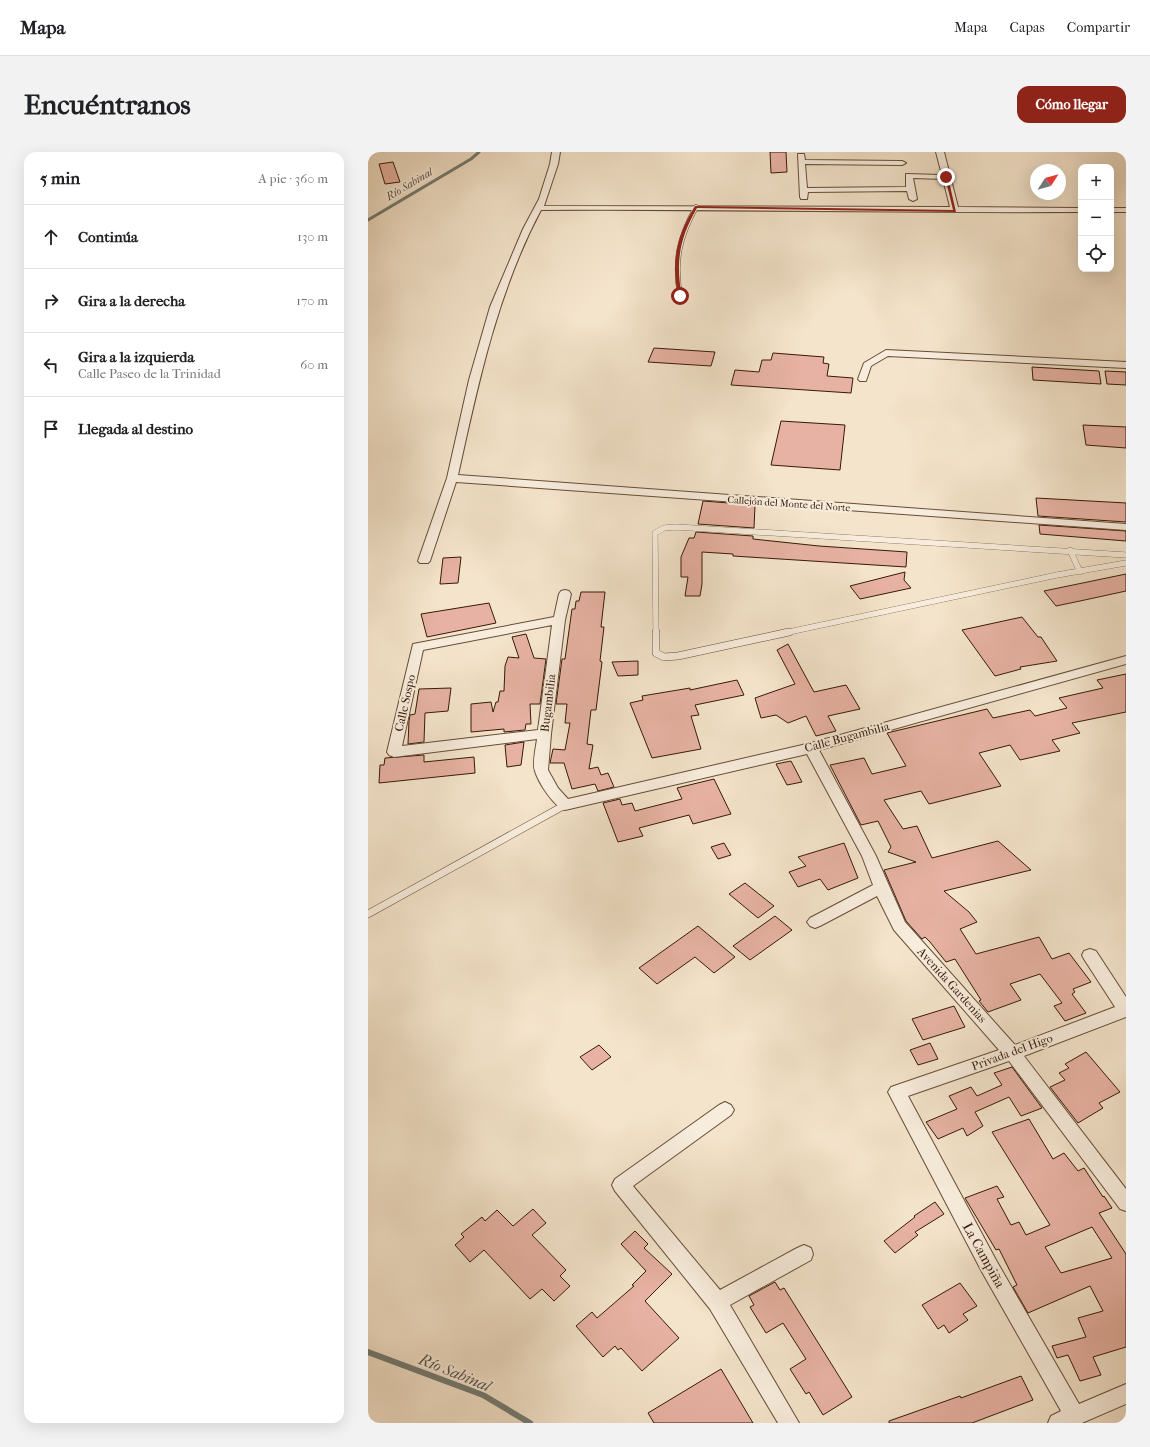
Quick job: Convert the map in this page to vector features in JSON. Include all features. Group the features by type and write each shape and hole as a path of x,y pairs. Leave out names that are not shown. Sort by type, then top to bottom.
{"street":[{"path":"424,561 452,478 474,380 495,307 527,230 540,208 554,164 556,152"},
{"path":"940,152 955,207"},
{"path":"910,189 804,194 802,159 901,159 907,172 946,175"},
{"path":"913,199 910,189 909,176 946,175"},
{"path":"1114,204 1126,204"},
{"path":"540,208 1078,206"},
{"path":"1114,210 1126,210"},
{"path":"863,379 867,365 886,353 1126,365"},
{"name":"Callejón del Monte del Norte","path":"452,478 1126,526"},
{"name":"Bugambilia","path":"565,594 559,620 544,734 541,770 553,791 565,805"},
{"name":"Calle Sospo","path":"544,734 394,752 417,647 559,620"},
{"name":"Calle Bugambilia","path":"565,805 811,748 1126,660"},
{"name":"Avenida Gardenias","path":"811,748 869,856 899,926 1012,1053 1088,1155 1126,1203"},
{"path":"815,922 881,887"},
{"path":"1090,955 1126,1010"},
{"name":"Privada del Higo","path":"897,1092 1012,1053 1126,1010"},
{"name":"La Campiña","path":"897,1092 989,1266 1066,1419"},
{"path":"726,1110 621,1185 717,1302 789,1423"},
{"path":"717,1302 804,1254"},
{"path":"1066,1419 1126,1394"}],"lane":[{"path":"680,296 676,276 677,254 687,222 696,207"},
{"path":"1126,555 1070,550 676,527 664,528 655,533 656,653 664,657 678,656 1126,563"},
{"path":"1070,550 1080,572"},
{"path":"368,914 565,805"}],"building":[{"path":"770,152 786,152 787,172 771,173"},
{"path":"393,162 400,182 385,184 379,164"},
{"path":"654,348 715,352 711,366 648,362"},
{"path":"773,353 824,357 823,363 829,364 827,376 853,378 851,393 731,385 735,370 759,372 762,360 771,360"},
{"path":"1032,367 1099,371 1101,384 1033,380"},
{"path":"1105,371 1126,372 1126,385 1107,384"},
{"path":"781,421 845,425 840,470 771,465"},
{"path":"1083,425 1126,427 1126,448 1086,445"},
{"path":"1036,498 1126,503 1126,522 1038,516"},
{"path":"703,501 755,505 754,528 698,524"},
{"path":"1039,525 1126,531 1126,541 1040,534"},
{"path":"696,532 753,536 753,539 819,546 907,552 906,567 733,556 733,554 702,552 702,584 700,596 685,596 688,577 681,577 681,557 689,538 694,538"},
{"path":"461,557 458,583 440,584 443,558"},
{"path":"905,572 904,580 911,588 860,599 850,586"},
{"path":"1126,574 1126,591 1056,606 1044,591"},
{"path":"581,592 605,592 601,627 604,627 600,661 602,662 596,710 591,710 587,744 593,745 589,769 598,767 601,775 608,773 614,787 598,791 595,784 572,789 564,763 550,763 553,749 565,750 570,723 565,723 567,704 556,704 562,659 565,659 572,609 575,609 576,601 579,601"},
{"path":"489,603 496,623 427,637 421,614"},
{"path":"1022,617 1038,637 1041,637 1057,661 1020,667 1021,669 995,676 962,630"},
{"path":"526,634 534,658 546,659 540,704 530,704 531,724 526,724 525,730 504,732 504,729 471,732 471,704 491,702 493,712 496,702 498,702 500,691 504,691 505,666 508,657 519,658 512,637"},
{"path":"788,644 814,692 846,685 860,709 828,716 836,731 816,736 806,716 788,723 776,715 761,718 755,698 795,684 777,650"},
{"path":"638,661 638,675 618,676 612,662"},
{"path":"1126,674 1126,712 1072,723 1080,733 1052,740 1060,751 1020,760 1010,745 979,753 1001,786 929,804 921,791 884,800 903,829 917,826 932,858 998,841 1031,870 944,891 969,912 977,922 960,929 976,954 1039,937 1052,959 1069,953 1091,982 1073,989 1075,992 1072,994 1086,1013 1065,1021 1054,1006 1062,1003 1040,974 1010,984 1021,1000 988,1012 979,1001 981,1000 955,959 946,962 930,942 925,937 922,939 906,921 884,870 916,862 888,852 891,847 878,821 861,825 830,765 864,758 872,774 906,766 887,733 987,709 993,718 1030,710 1035,716 1067,708 1059,698 1103,688 1097,680"},
{"path":"737,680 744,695 695,705 699,715 691,716 701,749 652,758 630,703 643,700 642,696 690,688 690,690"},
{"path":"451,688 448,711 425,713 424,742 408,744 410,715 415,714 419,689"},
{"path":"524,742 521,765 507,767 505,745"},
{"path":"424,755 424,762 474,757 475,773 379,783 380,765 384,765 385,758"},
{"path":"791,761 802,782 787,785 776,764"},
{"path":"714,779 731,814 693,824 689,815 639,828 643,836 618,842 603,803 620,799 622,805 632,803 635,811 682,799 677,788"},
{"path":"724,843 731,855 718,859 711,847"},
{"path":"844,843 858,878 828,890 820,879 798,887 789,872 806,866 798,857"},
{"path":"745,883 774,906 758,918 729,894"},
{"path":"775,916 792,930 750,960 733,946"},
{"path":"698,926 735,957 714,973 695,957 657,984 639,968"},
{"path":"954,1006 965,1027 923,1040 912,1019"},
{"path":"930,1043 938,1059 918,1065 910,1050"},
{"path":"599,1045 611,1057 592,1070 580,1057"},
{"path":"1086,1052 1120,1092 1099,1103 1103,1108 1078,1123 1050,1087 1065,1080 1059,1073 1069,1068 1065,1064"},
{"path":"1012,1067 1042,1108 1021,1116 1009,1097 975,1112 983,1126 967,1136 963,1128 938,1139 926,1122 957,1109 949,1096 971,1087 977,1096 1002,1085 994,1073"},
{"path":"1029,1119 1053,1159 1064,1153 1078,1171 1084,1168 1112,1208 1099,1213 1126,1254 1126,1347 1093,1357 1101,1375 1080,1381 1068,1355 1057,1358 1052,1346 1086,1337 1078,1318 1103,1311 1090,1286 1028,1313 1013,1287 1017,1285 999,1249 996,1250 965,1198 997,1186 1004,1197 997,1199 1011,1225 1019,1222 1026,1235 1050,1225 992,1132","holes":["1092,1227 1112,1258 1061,1273 1045,1247"]},
{"path":"935,1202 944,1214 915,1232 918,1235 895,1253 884,1241 915,1217 914,1216"},
{"path":"533,1209 546,1223 532,1235 566,1270 560,1276 570,1286 554,1301 542,1289 530,1299 484,1250 470,1262 455,1245 464,1237 461,1234 482,1217 485,1221 497,1210 513,1226"},
{"path":"635,1231 648,1244 644,1248 672,1274 645,1301 679,1338 642,1371 621,1348 618,1350 615,1346 603,1357 576,1326 592,1312 597,1318 634,1286 632,1285 646,1271 621,1244"},
{"path":"775,1282 780,1290 784,1288 852,1397 823,1415 809,1392 806,1394 790,1369 806,1359 783,1323 766,1333 750,1307 754,1305 749,1296"},
{"path":"960,1283 977,1306 963,1314 968,1320 949,1333 944,1325 938,1329 922,1305"},
{"path":"721,1369 753,1423 654,1423 648,1413"},
{"path":"1021,1376 1033,1400 972,1423 889,1423 889,1421 960,1396 961,1398"}],"waterway":[{"name":"Río Sabinal","path":"368,220 471,159 479,152"},
{"name":"Río Sabinal","path":"368,1352 483,1395 530,1423"}],"route":[{"path":"680,296 676,276 677,254 687,222 696,207 955,211 946,177"}]}
